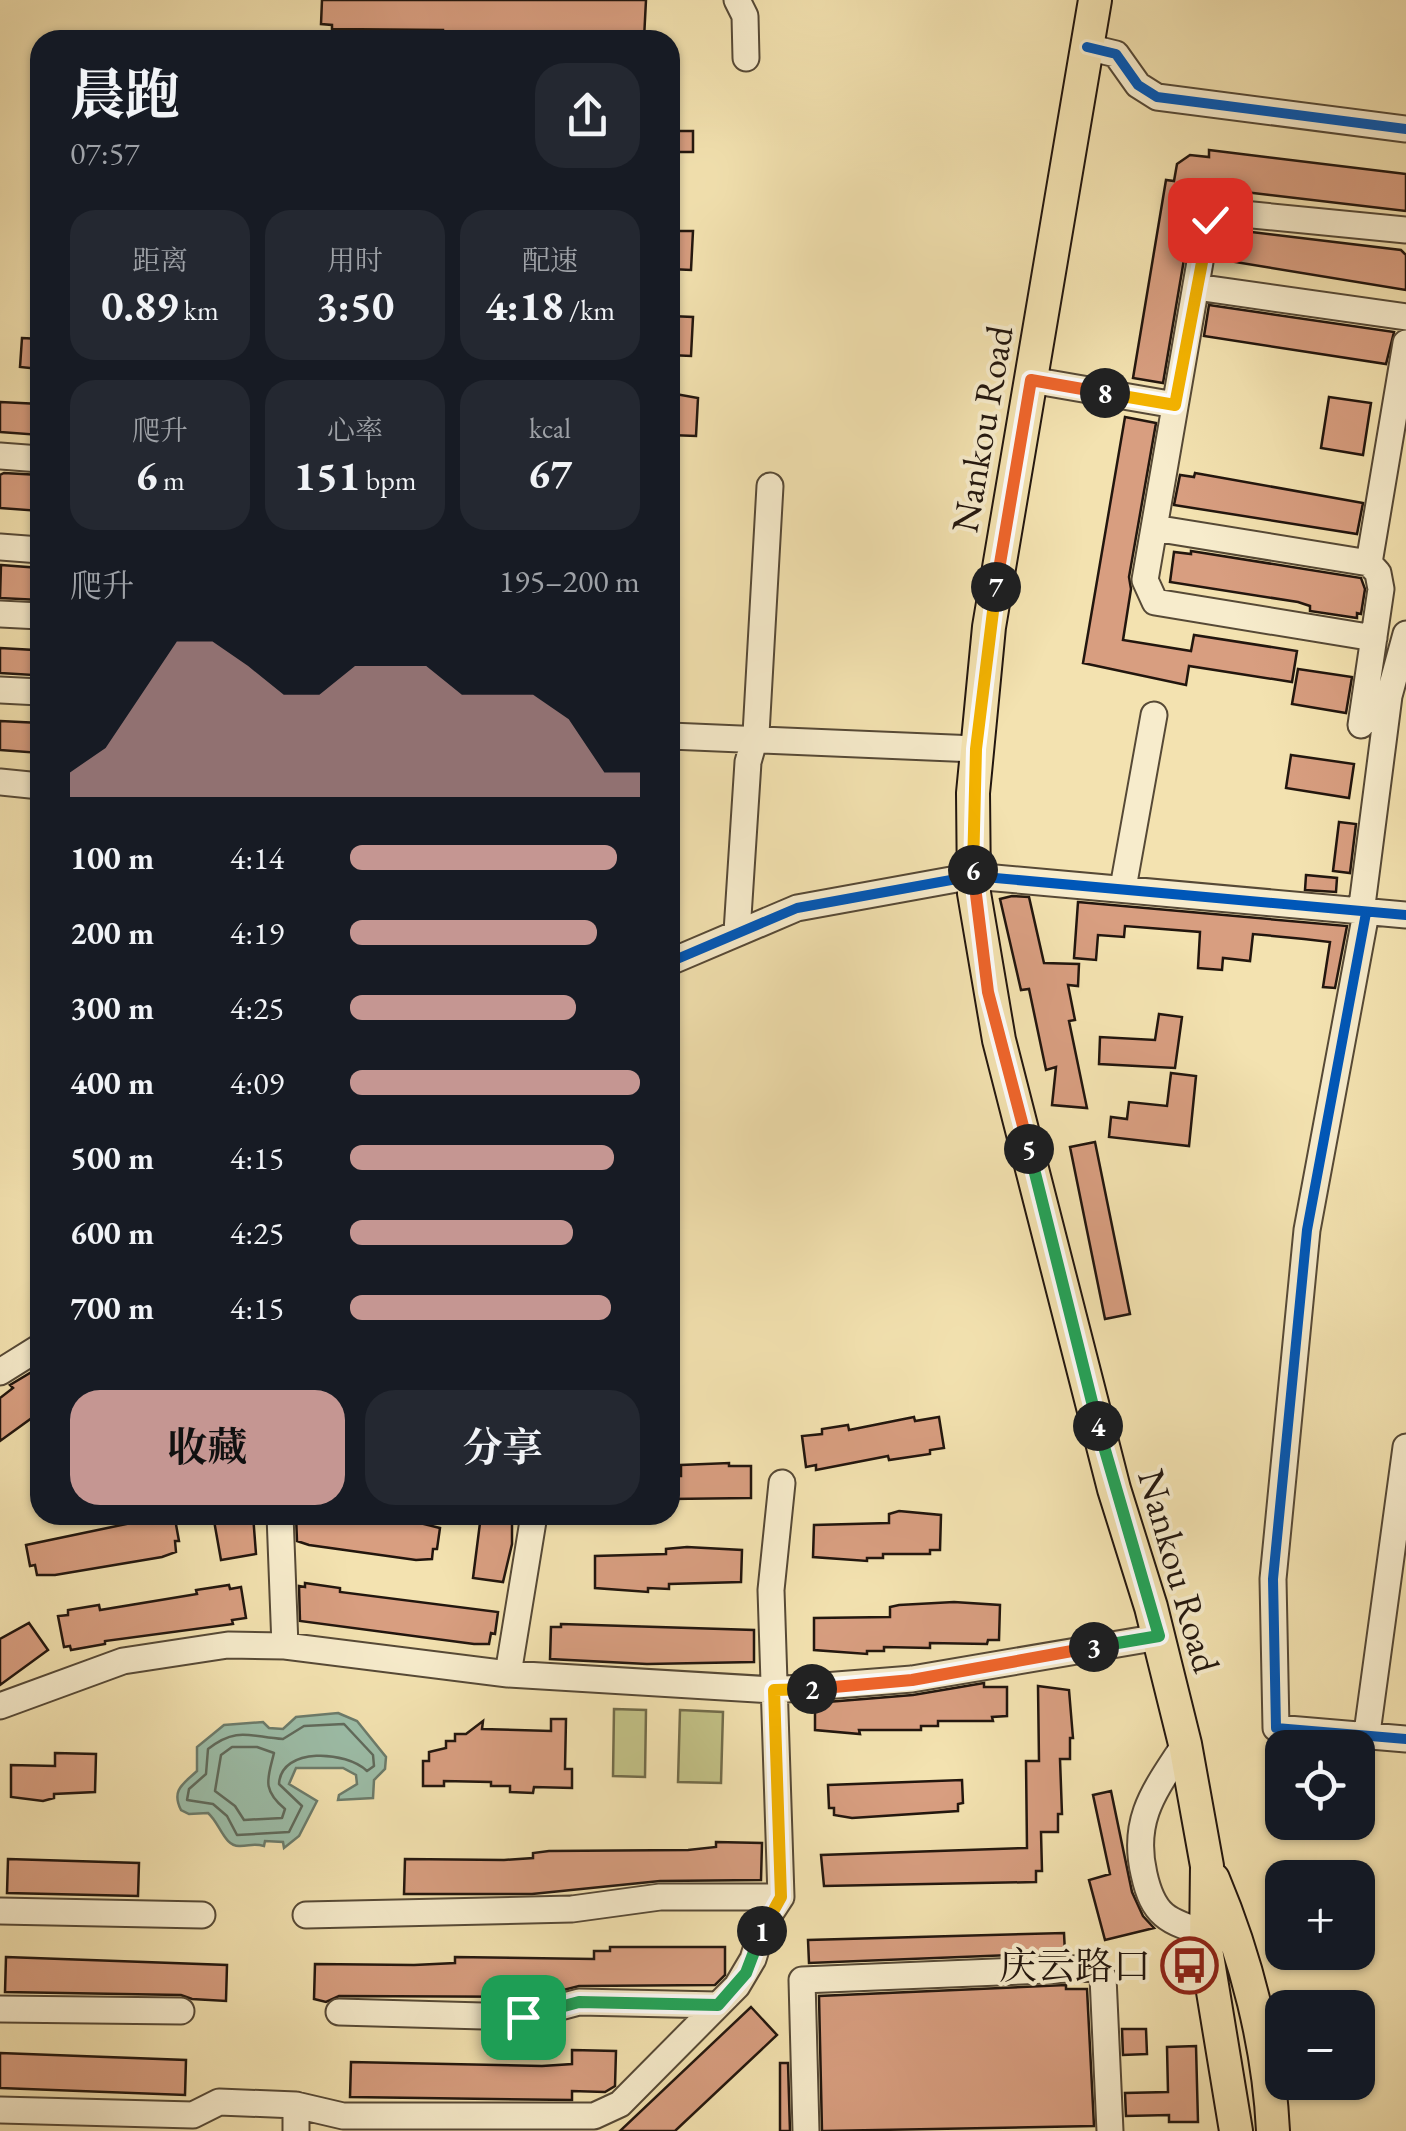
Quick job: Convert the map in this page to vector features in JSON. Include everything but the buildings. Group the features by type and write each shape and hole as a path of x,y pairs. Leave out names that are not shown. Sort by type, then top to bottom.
{"main road":[{"name":"Nankou Road","path":"1096,0 989,627 976,749 973,876 979,944 998,1040 1036,1173 1114,1489 1159,1636 1208,1866 1239,1940 1270,2094 1273,2131"},
{"name":"Nankou Road","path":"1208,1866 1206,1933 1236,2131"}],"street":[{"path":"737,0 745,16 746,58"},
{"path":"1088,48 1116,54 1138,86 1156,97 1406,128"},
{"path":"1374,638 1154,602 1145,580 1207,226 1222,212 1406,230"},
{"path":"1196,287 1406,317"},
{"path":"1361,725 1381,581 1369,564 1406,343"},
{"path":"1031,380 1175,405"},
{"path":"0,456 30,458"},
{"path":"737,932 770,486"},
{"path":"1154,528 1369,564"},
{"path":"0,547 30,549"},
{"path":"0,614 30,616"},
{"path":"1312,1730 1276,1728 1274,1579 1307,1230 1363,913 1406,634"},
{"path":"0,690 30,692"},
{"path":"1123,888 1154,715"},
{"path":"680,736 976,749"},
{"path":"0,782 30,785"},
{"path":"680,958 773,916 822,902 874,897 973,876 1406,916"},
{"path":"0,1372 30,1353"},
{"path":"1367,1730 1406,1447"},
{"path":"0,2110 193,2115 209,2119 219,2102 296,2118 594,2116 620,2104 746,1973 764,1923 781,1897 771,1590 782,1483"},
{"path":"280,1525 285,1646"},
{"path":"508,1674 532,1525"},
{"path":"0,1706 89,1671 140,1658 228,1646 285,1646 508,1674 774,1690 912,1680 1159,1636"},
{"path":"1375,1734 1406,1739"},
{"path":"1185,1744 1151,1796 1138,1847 1150,1901 1166,1918 1206,1933"},
{"path":"306,1915 572,1909 660,1897 781,1897"},
{"path":"0,1911 202,1914"},
{"path":"806,2131 802,1980 1094,1968 1104,1977 1110,2131"},
{"path":"339,2012 523,2017 579,2002 718,2005"},
{"path":"0,2009 181,2011"}],"shaded area":[{"path":"614,1709 646,1710 645,1777 613,1776"},
{"path":"680,1710 723,1712 721,1783 678,1782"}],"water":[{"path":"338,1713 357,1721 386,1757 385,1769 374,1780 373,1798 338,1800 339,1795 357,1784 356,1775 343,1768 296,1768 289,1784 317,1801 299,1836 284,1848 283,1842 235,1845 226,1839 208,1813 189,1814 181,1810 178,1792 197,1771 197,1747 224,1725 263,1722 269,1728 283,1729 296,1717"}],"cycle path":[{"path":"1087,47 1116,54 1138,85 1157,97 1406,129"},
{"path":"680,958 797,908 973,876 1406,915"},
{"path":"1366,913 1307,1230 1273,1579 1276,1728 1406,1739"}],"place":[{"name":"庆云路口","path":"1190,1966"}],"route":[{"path":"523,2017 579,2002 718,2005 746,1973 764,1923 781,1897 774,1690 912,1680 1159,1636 1114,1489 1036,1173 998,1040 979,944 971,843 989,627 1031,380 1175,405 1210,220"}]}
